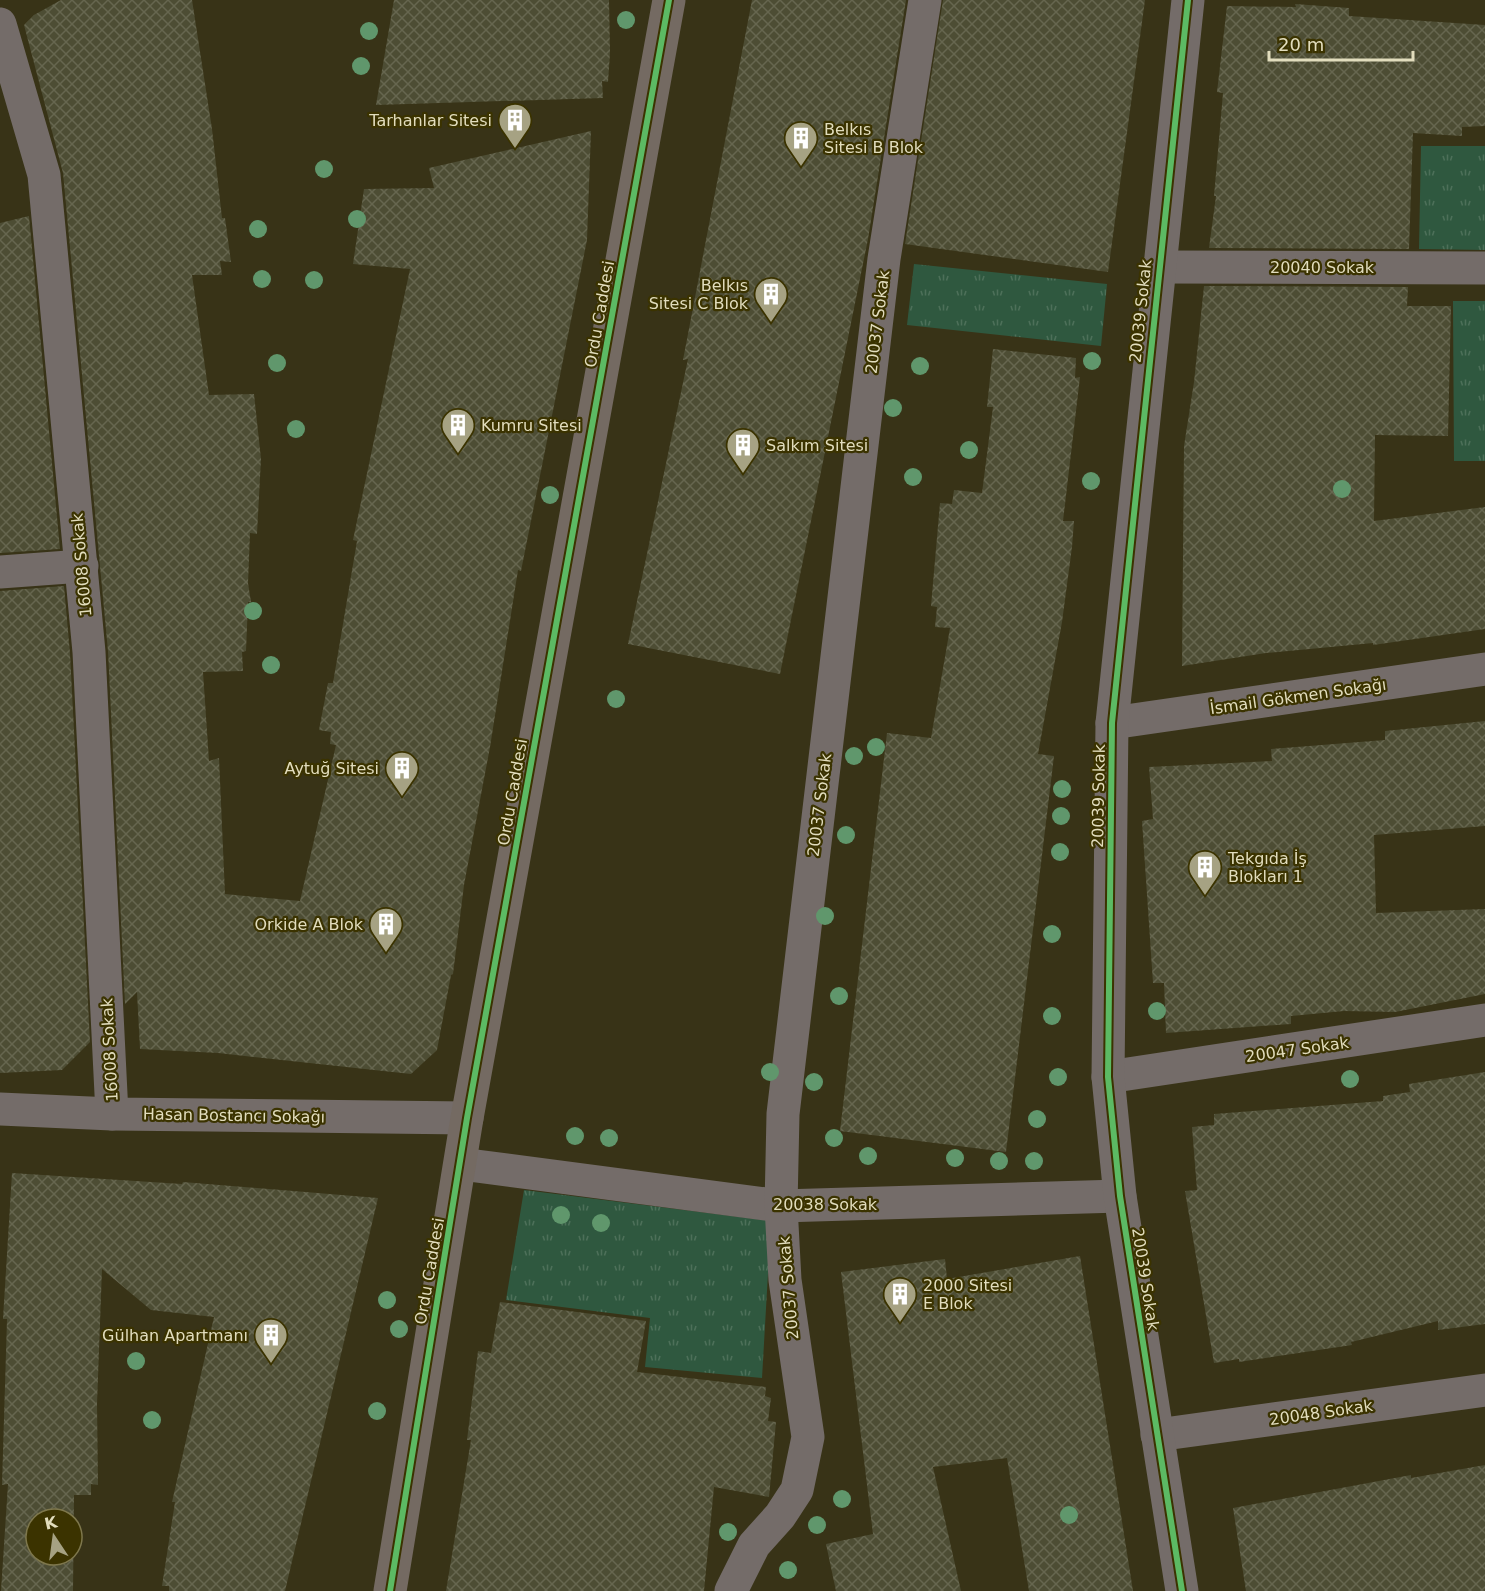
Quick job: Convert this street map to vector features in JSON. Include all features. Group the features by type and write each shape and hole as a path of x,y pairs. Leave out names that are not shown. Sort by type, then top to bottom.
{"main road":[{"name":"Ordu Caddesi","path":"390,1591 467,1118 669,0"}],"street":[{"name":"20037 Sokak","path":"731,1591 754,1545 780,1516 797,1490 808,1437 803,1391 790,1326 781,1206 783,1114 876,330 925,0"},
{"name":"20039 Sokak","path":"1182,1591 1120,1197 1108,1077 1112,723 1158,267 1188,0"},
{"name":"16008 Sokak","path":"0,24 44,175 89,652 112,1114"},
{"name":"20040 Sokak","path":"1158,267 1485,268"},
{"path":"0,572 82,566"},
{"name":"İsmail Gökmen Sokağı","path":"1112,723 1485,669"},
{"name":"20047 Sokak","path":"1108,1077 1485,1020"},
{"name":"Hasan Bostancı Sokağı","path":"0,1109 112,1114 467,1118"},
{"name":"20038 Sokak","path":"461,1164 781,1206 1120,1197"},
{"name":"20048 Sokak","path":"1156,1435 1485,1390"}],"green space":[{"path":"1421,146 1485,146 1485,250 1419,249"},
{"path":"914,264 1107,284 1101,346 907,325"},
{"path":"1453,301 1485,301 1485,461 1454,461"},
{"path":"524,1190 771,1221 762,1378 645,1367 650,1318 506,1300"}],"building":[{"path":"61,0 192,0 212,129 222,218 225,218 231,262 220,261 222,275 192,275 209,395 254,394 261,459 257,534 250,533 248,583 251,602 248,602 246,651 242,652 243,671 203,672 209,761 219,758 225,894 300,901 336,745 330,744 331,732 319,730 328,683 333,683 357,541 353,540 410,269 353,264 364,189 434,188 429,168 591,131 587,240 521,571 518,570 490,747 464,885 453,974 437,1050 411,1074 218,1053 140,1049 137,992 125,1004 108,651 63,173 24,25 34,15"},
{"path":"394,0 609,0 610,53 608,82 602,81 603,98 376,105"},
{"path":"752,0 906,0 868,239 780,674 628,644 688,359 683,360"},
{"path":"943,0 1145,0 1108,272 905,244"},
{"path":"1295,4 1349,8 1349,16 1485,25 1485,126 1462,127 1462,136 1413,133 1409,249 1209,248 1216,196 1214,196 1223,93 1217,92 1227,6 1296,7"},
{"path":"29,216 60,549 0,553 0,223"},
{"path":"1204,286 1408,287 1407,306 1451,306 1448,436 1375,435 1374,521 1485,507 1485,629 1373,645 1373,643 1266,653 1182,666 1184,446 1194,382"},
{"path":"993,349 1076,358 1075,378 1080,377 1063,521 1074,521 1072,547 1062,622 1038,754 1054,756 1006,1152 840,1131 887,733 931,738 950,628 935,627 937,607 931,606 940,503 952,504 954,490 982,493 993,407 987,407"},
{"path":"64,586 70,653 90,1042 62,1070 0,1073 0,591"},
{"path":"1485,721 1485,826 1374,835 1376,913 1485,909 1485,994 1395,1012 1344,1011 1291,1016 1291,1024 1166,1033 1164,983 1153,983 1142,821 1153,819 1149,767 1272,761 1271,749 1385,740 1385,731"},
{"path":"1485,1072 1485,1324 1438,1330 1438,1321 1351,1342 1352,1345 1239,1362 1239,1359 1214,1363 1185,1191 1197,1190 1192,1127 1214,1125 1214,1114 1383,1101 1383,1096 1410,1092 1409,1084"},
{"name":"Gülhan Apartmanı","path":"12,1173 182,1184 183,1182 378,1198 285,1591 169,1591 169,1586 162,1586 175,1502 172,1502 214,1317 151,1310 102,1269 97,1404 98,1485 91,1484 91,1495 74,1495 74,1507 24,1507 24,1567 73,1567 73,1591 1,1591 8,1484 2,1485 7,1319 3,1319"},
{"path":"1080,1256 1133,1591 1029,1591 1007,1458 933,1467 961,1591 836,1591 826,1544 873,1534 841,1272 945,1259 947,1279"},
{"path":"500,1302 646,1321 637,1372 766,1387 765,1396 771,1398 768,1421 776,1422 769,1497 714,1487 704,1591 446,1591 471,1440 467,1440 478,1351 491,1353"},
{"path":"1485,1465 1485,1591 1246,1591 1233,1508 1411,1475 1411,1478"}],"cycle path":[{"path":"390,1591 467,1118 669,0"},
{"path":"1182,1591 1120,1196 1108,1077 1112,723 1188,0"}],"place":[{"name":"Tarhanlar Sitesi","path":"515,149"},
{"name":"Belkıs Sitesi B Blok","path":"801,167"},
{"name":"Belkıs Sitesi C Blok","path":"771,323"},
{"name":"Kumru Sitesi","path":"458,454"},
{"name":"Salkım Sitesi","path":"743,474"},
{"name":"Aytuğ Sitesi","path":"402,797"},
{"name":"Tekgıda İş Blokları 1","path":"1205,896"},
{"name":"Orkide A Blok","path":"386,953"},
{"name":"2000 Sitesi E Blok","path":"900,1323"},
{"name":"Gülhan Apartmanı","path":"271,1364"}]}
